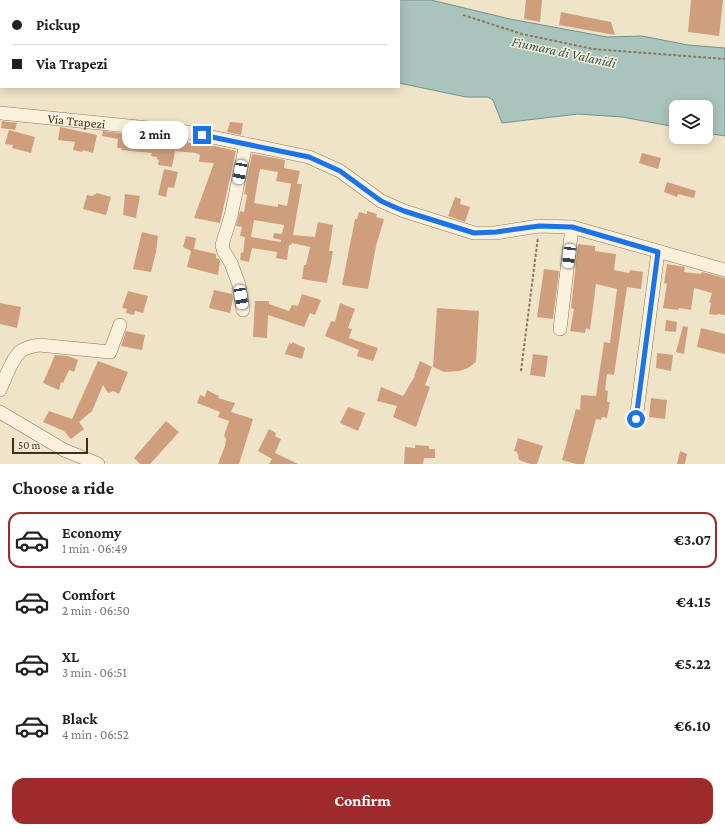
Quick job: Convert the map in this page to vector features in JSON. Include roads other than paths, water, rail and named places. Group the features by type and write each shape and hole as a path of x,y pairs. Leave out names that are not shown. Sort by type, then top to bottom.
{"street":[{"name":"Via Trapezi","path":"0,113 188,132 309,157 340,171 381,201 404,211 474,233 496,232 539,226 572,227 725,270"},
{"path":"243,310 239,285 231,263 222,246 231,216 246,144"},
{"path":"560,329 572,227"},
{"path":"636,419 658,252"},
{"path":"0,390 17,356 22,350 30,346 39,345 110,352 120,324"},
{"path":"0,412 64,450 98,464"}],"water":[{"name":"Fiumara di Valanidi","path":"400,0 431,0 510,19 607,37 642,36 688,45 725,48 725,136 713,134 713,100 669,100 669,126 622,117 578,114 502,123 493,100 488,97 466,97 400,83"}]}
